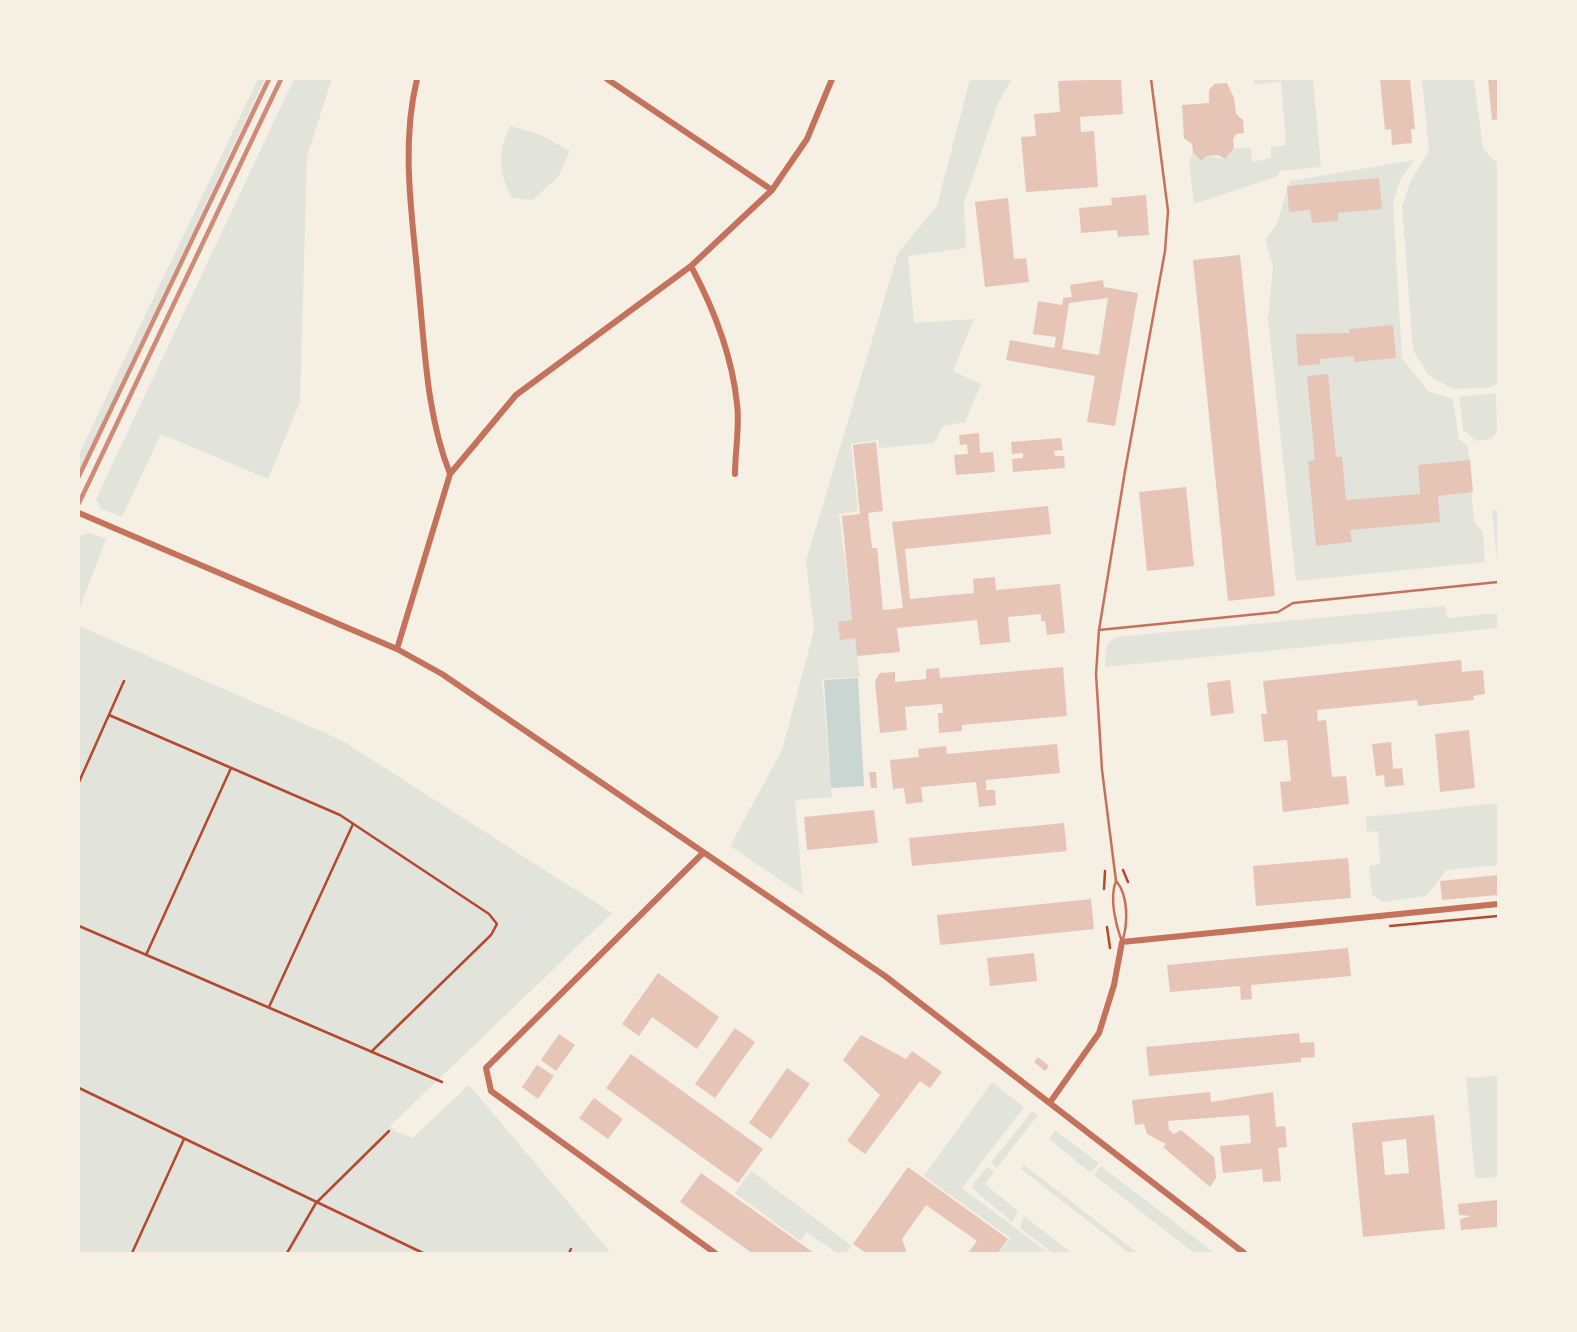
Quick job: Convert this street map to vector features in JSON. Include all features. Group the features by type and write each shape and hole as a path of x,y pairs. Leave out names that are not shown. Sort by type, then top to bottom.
{"street":[{"path":"417,79 409,113 411,202 429,399 450,474"},
{"path":"607,79 772,190"},
{"path":"397,649 450,474 516,395 691,266 772,190 807,139 832,79"},
{"path":"691,266 722,331 737,405 735,474"},
{"path":"79,513 397,649 498,710 885,976 1051,1101 1244,1253"},
{"path":"703,853 486,1068 491,1091 715,1253"},
{"path":"1051,1101 1099,1033 1114,985 1122,942 1498,904"}],"lane":[{"path":"1122,942 1116,928 1113,888 1116,881 1102,770 1096,674 1099,630 1165,251 1168,211 1151,79"},
{"path":"1099,630 1278,612 1293,603 1498,582"},
{"path":"1116,881 1124,890 1126,929 1122,942"}],"path":[{"path":"79,782 124,681"},
{"path":"109,715 340,815 489,914 497,924 491,935 371,1052"},
{"path":"146,955 231,768"},
{"path":"269,1007 352,824"},
{"path":"1386,927 1498,916"},
{"path":"79,926 442,1082"},
{"path":"79,1088 423,1253"},
{"path":"287,1253 316,1203 389,1130"},
{"path":"132,1253 184,1139"}],"shaded area":[{"path":"258,79 265,79 79,472 79,454"},
{"path":"294,79 332,79 307,156 300,402 268,479 161,434 122,517 101,509 96,499"},
{"path":"970,79 1012,79 998,103 964,203 966,248 908,256 914,323 974,319 953,371 981,384 965,422 943,426 934,443 879,448 878,440 851,444 858,511 839,514 860,677 822,679 832,797 795,800 803,895 730,846 782,750 814,630 806,561 898,253 937,206"},
{"path":"1254,79 1313,79 1321,167 1280,171 1278,176 1194,204 1189,162 1193,153 1202,161 1206,156 1225,159 1234,148 1251,148 1252,162 1271,158 1271,147 1286,145 1281,82 1254,84"},
{"path":"1422,79 1474,79 1483,149 1498,164 1498,384 1488,388 1453,389 1428,375 1413,350 1402,206 1410,182 1429,151"},
{"path":"510,126 541,135 570,151 558,177 533,200 512,198 504,180 501,154"},
{"path":"1414,160 1400,180 1393,203 1402,358 1428,391 1453,399 1459,439 1468,447 1474,522 1483,532 1485,562 1296,581 1268,319 1273,266 1265,239 1277,224 1290,181"},
{"path":"1496,393 1497,432 1491,439 1476,441 1463,430 1459,397"},
{"path":"1492,510 1498,510 1498,572"},
{"path":"90,533 106,539 79,610 79,536"},
{"path":"1445,606 1447,618 1498,613 1498,628 1105,667 1108,646 1116,637"},
{"path":"79,626 341,740 612,913 390,1126 412,1138 469,1085 611,1253 79,1253"},
{"path":"858,678 864,786 831,788 824,680"},
{"path":"1498,803 1498,865 1447,870 1426,896 1384,902 1372,895 1369,866 1380,864 1378,831 1367,832 1366,817"},
{"path":"1498,1076 1498,1177 1475,1178 1466,1078"},
{"path":"992,1082 1024,1107 962,1188 1049,1253 1000,1253 1010,1238 924,1176"},
{"path":"1032,1111 1038,1115 997,1168 991,1163"},
{"path":"1055,1130 1099,1163 1091,1173 1049,1139"},
{"path":"1024,1165 1138,1253 1129,1253 1021,1169"},
{"path":"1101,1166 1217,1253 1194,1253 1094,1175"},
{"path":"987,1167 994,1172 985,1184 1018,1211 1012,1222 971,1187"},
{"path":"751,1171 852,1246 846,1253 837,1253 807,1232 800,1241 735,1193"},
{"path":"1024,1216 1072,1253 1053,1253 1020,1228"}],"building":[{"path":"1121,79 1123,114 1080,117 1081,132 1094,131 1098,187 1026,192 1021,137 1036,136 1034,114 1060,112 1058,81"},
{"path":"1380,79 1410,79 1415,129 1411,129 1412,143 1392,145 1391,129 1385,130"},
{"path":"1488,79 1498,79 1498,119 1492,120"},
{"path":"1227,83 1234,98 1236,114 1243,120 1244,133 1236,134 1233,139 1234,148 1225,159 1218,155 1206,156 1202,161 1193,153 1192,144 1184,138 1182,105 1209,103 1209,90 1214,84"},
{"path":"1379,178 1382,209 1338,213 1338,221 1312,223 1310,210 1289,212 1287,186"},
{"path":"1146,195 1149,235 1118,237 1117,230 1081,233 1079,208 1112,205 1111,198"},
{"path":"1008,198 1014,259 1026,258 1029,282 985,287 975,202"},
{"path":"1240,255 1275,596 1228,601 1193,260"},
{"path":"1103,280 1104,287 1138,293 1115,426 1087,422 1095,376 1006,360 1010,340 1054,348 1056,337 1033,334 1038,301 1062,305 1063,298 1072,297 1070,285","holes":["1108,298 1099,355 1062,349 1069,303"]},
{"path":"1393,325 1396,358 1354,362 1354,356 1320,359 1320,364 1298,366 1296,334 1350,333 1349,329"},
{"path":"1328,374 1336,457 1342,457 1346,500 1420,494 1418,465 1470,460 1473,492 1438,496 1440,522 1350,530 1352,542 1316,546 1308,461 1315,460 1307,376"},
{"path":"979,433 980,453 993,452 995,472 956,475 954,455 968,454 967,444 960,445 959,435"},
{"path":"1061,438 1063,450 1054,451 1055,456 1064,456 1065,468 1013,472 1012,459 1023,458 1023,453 1012,454 1011,442"},
{"path":"876,442 883,511 868,513 872,548 877,548 883,610 903,608 892,522 1048,506 1051,534 905,549 910,599 974,593 973,579 995,577 996,590 1060,584 1065,633 1047,635 1041,614 1008,617 1010,642 980,645 977,620 897,628 900,652 857,656 855,638 840,640 838,622 852,620 842,516 860,514 853,445"},
{"path":"1186,487 1194,566 1147,571 1139,492"},
{"path":"1461,660 1462,672 1483,670 1485,694 1473,696 1474,700 1418,706 1417,700 1317,710 1318,721 1326,720 1332,777 1346,776 1349,804 1283,812 1280,782 1291,781 1287,740 1264,742 1261,714 1267,714 1263,681"},
{"path":"1063,667 1067,716 962,725 962,731 939,733 938,713 943,713 942,704 905,707 907,730 880,733 875,681 880,673 895,672 895,682 926,679 926,669 939,668 940,678"},
{"path":"1230,680 1234,713 1211,716 1207,683"},
{"path":"1469,730 1475,788 1440,792 1435,734"},
{"path":"1391,742 1393,769 1402,768 1404,785 1385,787 1384,775 1376,776 1372,744"},
{"path":"1057,744 1060,773 986,780 986,790 995,790 996,805 979,807 976,782 921,787 923,802 906,804 904,788 893,789 890,760 919,757 918,749 946,746 947,754"},
{"path":"869,772 876,772 877,788 871,788"},
{"path":"874,810 878,843 807,850 804,817"},
{"path":"1064,823 1067,851 912,866 909,838"},
{"path":"1348,858 1351,898 1256,906 1253,866"},
{"path":"1498,875 1498,895 1442,900 1440,881"},
{"path":"1091,899 1094,929 940,945 937,915"},
{"path":"1348,948 1351,976 1251,985 1252,999 1241,1000 1240,986 1170,992 1167,965"},
{"path":"1034,953 1037,981 990,986 987,958"},
{"path":"658,973 719,1017 697,1049 652,1017 639,1036 622,1024"},
{"path":"735,1028 755,1042 715,1098 695,1084"},
{"path":"1299,1033 1300,1043 1314,1042 1315,1057 1301,1058 1301,1062 1149,1076 1146,1047"},
{"path":"559,1034 575,1045 556,1071 541,1060"},
{"path":"861,1035 906,1059 912,1051 942,1072 930,1088 920,1081 865,1154 847,1141 880,1095 843,1060"},
{"path":"631,1054 763,1149 738,1183 606,1088"},
{"path":"1038,1057 1049,1066 1045,1071 1034,1062"},
{"path":"537,1065 554,1076 538,1099 522,1087"},
{"path":"787,1068 810,1084 771,1139 749,1123"},
{"path":"1210,1092 1211,1102 1273,1092 1276,1127 1285,1126 1287,1147 1278,1148 1281,1181 1263,1182 1262,1169 1223,1173 1220,1146 1251,1143 1249,1115 1168,1121 1169,1130 1174,1134 1181,1130 1214,1157 1216,1178 1210,1187 1163,1147 1166,1144 1147,1134 1144,1124 1135,1125 1132,1100"},
{"path":"594,1098 623,1119 608,1139 579,1118"},
{"path":"1434,1115 1445,1229 1363,1237 1352,1123","holes":["1406,1139 1409,1173 1385,1175 1382,1142"]},
{"path":"908,1167 1008,1239 998,1253 968,1253 977,1241 926,1205 902,1239 907,1253 866,1253 853,1244"},
{"path":"701,1173 814,1253 752,1253 680,1202"},
{"path":"1498,1200 1498,1227 1461,1230 1460,1219 1471,1216 1459,1215 1458,1204"}],"railway":[{"path":"79,476 269,79"},
{"path":"79,503 281,79"}]}
